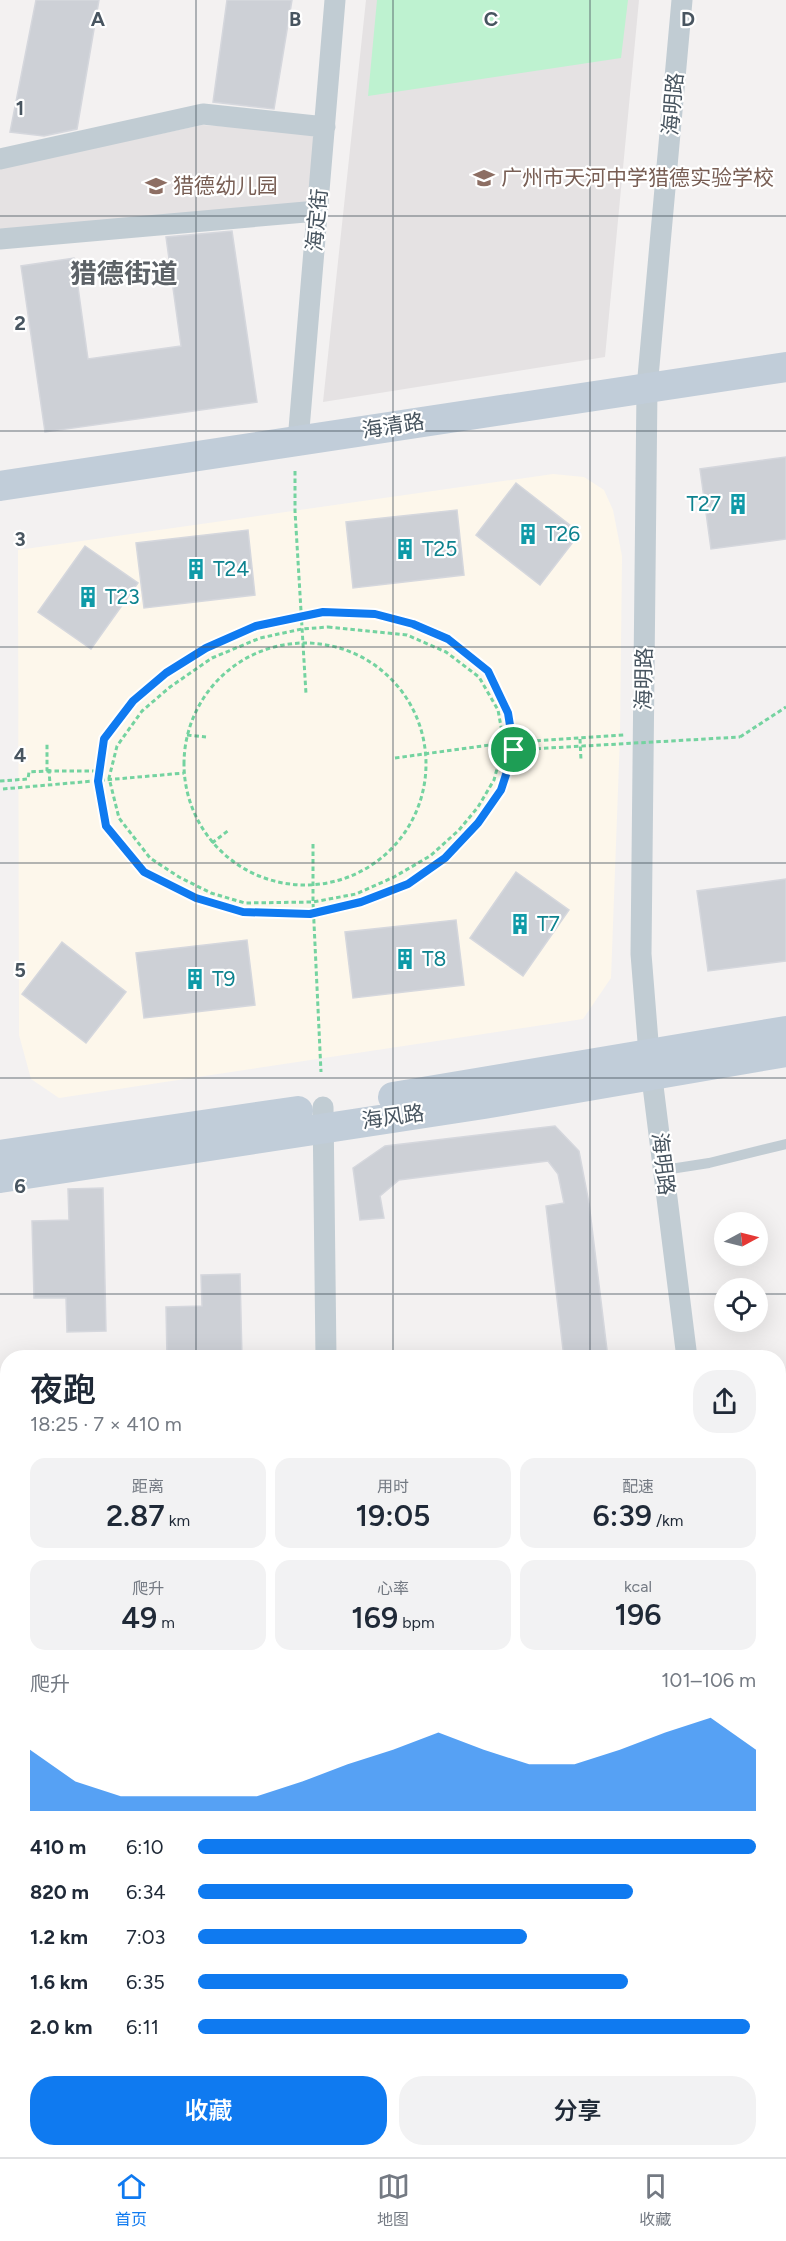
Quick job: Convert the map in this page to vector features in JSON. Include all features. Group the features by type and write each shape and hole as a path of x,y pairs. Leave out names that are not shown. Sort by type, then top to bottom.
{"street":[{"name":"海定街","path":"298,441 335,0"},
{"name":"海明路","path":"682,0 647,388 641,954 650,1065 686,1350"},
{"path":"0,159 202,114 325,127"},
{"path":"0,239 317,211"},
{"name":"海清路","path":"0,486 786,367"},
{"name":"海风路","path":"650,1065 786,1031"},
{"name":"海风路","path":"0,1178 323,1118 650,1065 786,1052"},
{"path":"323,1118 326,1350"},
{"name":"海风路","path":"0,1155 323,1118"}],"lane":[{"path":"664,1170 709,1163 786,1144"}],"path":[{"path":"296,471 306,694"},
{"path":"323,612 375,614 413,624 448,639 488,671 508,713 514,750 501,790 478,823 445,858 408,884 361,902 310,914 243,912 196,898 144,872 106,826 98,781 104,739 133,701 166,673 206,648 256,626 323,612"},
{"path":"328,627 407,635 446,652 479,677 498,710 504,743 494,780 478,807 459,830 430,856 394,877 356,894 313,902 245,903 211,893 178,878 150,858 119,818 109,778 117,746 142,711 170,687 212,658 260,638 302,629 328,627"},
{"path":"303,642 340,647 373,662 380,668 400,687 419,719 427,755 424,794 409,829 383,859 350,878 313,886 275,883 241,868 212,843 193,811 184,773 187,735 199,705 218,679 242,659 272,646 303,642"},
{"path":"514,750 741,736 786,707"},
{"path":"395,758 504,743 643,734"},
{"path":"187,735 206,737"},
{"path":"580,739 581,760 583,746"},
{"path":"47,771 47,743 50,785"},
{"path":"0,781 28,779 29,772 99,771"},
{"path":"3,789 184,773"},
{"path":"212,843 229,830"},
{"path":"313,844 313,902 321,1072"}],"shaded area":[{"name":"广州市天河中学猎德实验学校","path":"366,0 639,0 605,357 323,402"},
{"name":"猎德幼儿园","path":"202,125 314,132 310,204 0,229 0,168"},
{"path":"553,474 584,477 604,490 613,510 622,556 620,736 611,978 583,1019 59,1098 31,1079 19,1035 18,550"}],"green space":[{"path":"377,0 628,0 621,58 368,96"}],"building":[{"path":"36,0 99,0 77,129 44,136 10,132"},
{"path":"227,0 292,0 274,109 213,102"},
{"path":"232,231 257,402 45,432 21,266 74,258 88,359 181,346 166,237"},
{"name":"T27","path":"786,457 786,539 711,549 700,469"},
{"name":"T26","path":"516,483 580,533 540,585 476,535"},
{"name":"T25","path":"457,510 464,575 353,588 346,522"},
{"name":"T24","path":"248,530 255,595 144,608 136,543"},
{"name":"T23","path":"85,546 138,583 91,649 38,612"},
{"name":"T7","path":"516,872 569,910 523,976 470,938"},
{"path":"786,879 786,961 708,971 697,891"},
{"name":"T8","path":"456,920 464,985 353,998 345,932"},
{"name":"T9","path":"247,940 255,1005 144,1018 136,953"},
{"path":"62,942 126,992 86,1043 22,994"},
{"path":"555,1126 579,1151 589,1203 607,1350 563,1350 546,1206 564,1203 558,1174 548,1161 399,1180 380,1196 384,1218 360,1220 353,1168 385,1146"},
{"path":"103,1188 106,1331 67,1332 66,1298 34,1298 32,1221 69,1220 68,1189"},
{"path":"240,1274 242,1350 167,1350 166,1307 202,1306 201,1275"}],"place":[{"name":"广州市天河中学猎德实验学校","path":"484,178"},
{"name":"猎德幼儿园","path":"156,186"},
{"name":"T27","path":"738,504"},
{"name":"T26","path":"528,534"},
{"name":"T25","path":"405,549"},
{"name":"T24","path":"196,569"},
{"name":"T23","path":"88,597"},
{"name":"T7","path":"520,924"},
{"name":"T8","path":"405,959"},
{"name":"T9","path":"195,979"}],"district":[{"name":"猎德街道","path":"124,274"}],"route":[{"path":"323,612 375,614 413,624 448,639 488,671 508,713 514,750 501,790 478,823 445,858 408,884 361,902 310,914 243,912 196,898 144,872 106,826 98,781 104,739 133,701 166,673 206,648 256,626 323,612"}]}
